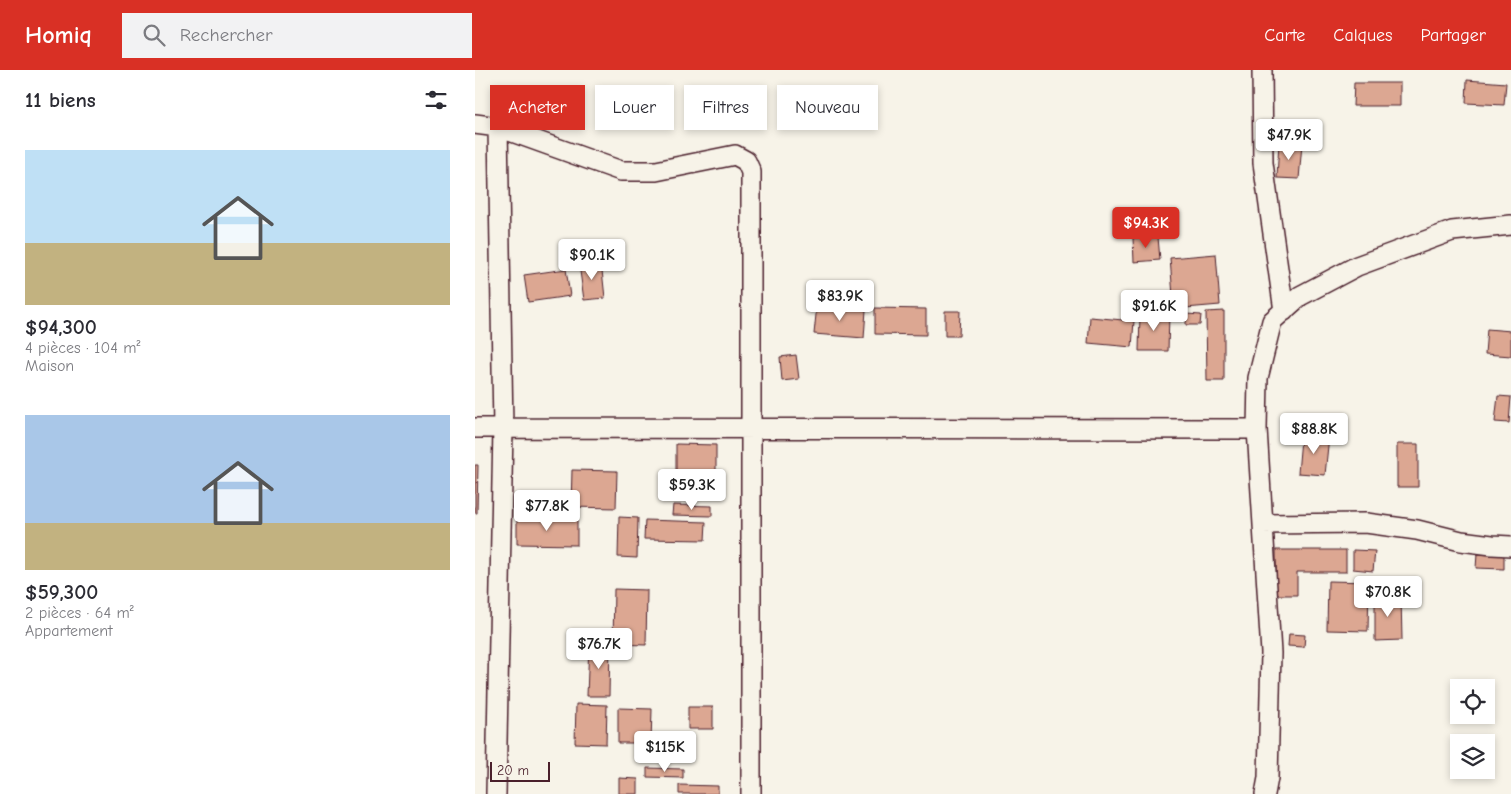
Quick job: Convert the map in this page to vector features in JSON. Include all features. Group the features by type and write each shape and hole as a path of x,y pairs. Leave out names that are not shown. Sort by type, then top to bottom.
{"street":[{"path":"1262,70 1263,163 1283,311"},
{"path":"475,124 490,126"},
{"path":"496,794 503,428 498,130"},
{"path":"506,130 621,171 656,171 735,155 746,161 751,172 751,794"},
{"path":"1265,794 1269,768 1271,653 1257,429 1258,378 1272,321 1300,296 1357,266 1452,231 1511,225"},
{"path":"475,428 1257,429"},
{"path":"1263,524 1366,523 1417,530 1461,541 1511,546"}],"building":[{"path":"1467,80 1506,83 1504,105 1466,103"},
{"path":"1354,83 1400,83 1400,106 1353,106"},
{"path":"1279,142 1302,144 1299,179 1277,178"},
{"path":"1158,237 1160,260 1134,262 1133,238"},
{"path":"1216,254 1220,305 1174,309 1170,258"},
{"path":"601,261 605,298 584,300 579,264"},
{"path":"566,269 570,296 528,302 524,275"},
{"path":"817,305 866,310 864,338 814,334"},
{"path":"875,308 926,309 926,335 875,334"},
{"path":"945,311 960,311 959,336 945,336"},
{"path":"1224,311 1224,381 1207,381 1206,312"},
{"path":"1140,314 1169,314 1168,351 1139,351"},
{"path":"1186,314 1201,315 1200,325 1186,325"},
{"path":"1090,317 1134,321 1132,347 1088,343"},
{"path":"1487,329 1511,331 1511,356 1485,354"},
{"path":"796,355 799,379 782,381 780,357"},
{"path":"1498,396 1511,397 1509,423 1495,422"},
{"path":"1313,434 1329,436 1325,475 1298,473 1301,439 1313,440"},
{"path":"676,444 716,445 716,477 676,476"},
{"path":"1397,444 1418,444 1418,487 1397,487"},
{"path":"475,465 478,465 477,513 475,513"},
{"path":"572,470 617,471 616,508 571,507"},
{"path":"673,505 712,506 712,516 672,515"},
{"path":"619,517 638,518 637,558 618,557"},
{"path":"517,518 577,519 577,545 517,544"},
{"path":"645,520 706,522 705,540 644,539"},
{"path":"1276,550 1346,550 1346,572 1297,572 1297,595 1276,595"},
{"path":"1353,550 1375,551 1373,571 1353,569"},
{"path":"1477,554 1504,555 1504,569 1476,568"},
{"path":"1328,581 1369,582 1368,631 1327,630"},
{"path":"614,589 647,590 646,645 613,644"},
{"path":"1375,596 1401,596 1402,640 1375,641"},
{"path":"1289,634 1305,635 1304,647 1288,646"},
{"path":"589,643 610,643 609,696 587,696"},
{"path":"576,704 607,705 606,744 575,743"},
{"path":"688,707 713,707 713,729 688,729"},
{"path":"618,708 652,709 651,743 618,743"},
{"path":"647,768 683,769 683,778 647,777"},
{"path":"619,778 638,779 638,794 619,794"},
{"path":"679,785 718,786 718,794 679,794"}]}
